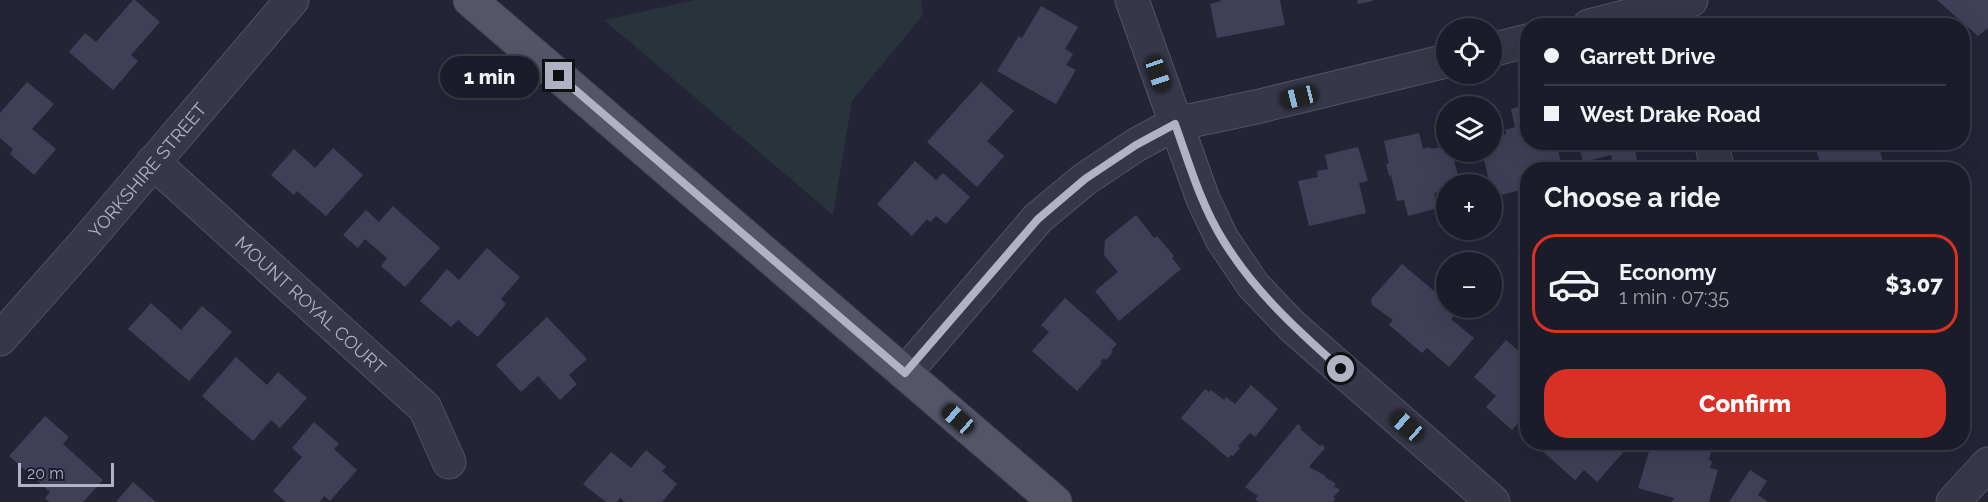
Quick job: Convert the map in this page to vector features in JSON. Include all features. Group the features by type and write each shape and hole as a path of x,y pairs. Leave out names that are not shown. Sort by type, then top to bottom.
{"main road":[{"path":"470,0 1055,502"}],"street":[{"name":"YORKSHIRE STREET","path":"0,339 292,0"},
{"path":"1132,0 1175,124 1208,209 1222,239 1253,285 1292,326 1493,502"},
{"path":"1636,18 1683,10"},
{"path":"1502,47 1520,43"},
{"path":"905,373 1038,219 1085,179 1136,145 1175,124 1436,63"},
{"name":"MOUNT ROYAL COURT","path":"153,162 425,408 449,462"},
{"path":"1953,502 1988,464"}],"shaded area":[{"path":"695,0 921,0 923,15 852,101 833,215 604,20"}],"building":[{"path":"133,0 160,22 131,55 138,61 113,90 69,52 85,33 96,42"},
{"path":"1221,0 1280,0 1285,25 1217,38 1210,4"},
{"path":"1357,0 1373,0 1373,1 1358,4"},
{"path":"1937,0 1988,0 1988,28 1978,36 1970,29 1970,18 1958,18"},
{"path":"1041,6 1078,27 1065,49 1073,54 1066,65 1076,70 1056,104 997,71 1019,36 1022,38"},
{"path":"27,82 54,104 32,129 56,149 34,175 10,154 13,149 0,138 0,113"},
{"path":"981,82 1014,111 987,141 1004,156 977,187 927,142"},
{"path":"1518,107 1518,110 1520,110 1520,150 1558,150 1561,162 1520,162 1520,190 1502,195 1502,174 1487,174 1484,162 1502,162 1502,131 1504,135 1505,130 1515,127 1511,109"},
{"path":"1419,133 1423,149 1436,148 1436,162 1454,162 1458,174 1436,174 1436,192 1434,193 1436,209 1408,216 1404,200 1397,201 1391,175 1389,176 1386,164 1389,163 1384,141"},
{"path":"1358,147 1368,181 1359,183 1366,213 1309,226 1298,181 1318,177 1317,171 1328,169 1325,155"},
{"path":"333,148 363,175 326,216 297,191 294,195 271,175 294,149 315,168"},
{"path":"1580,150 1641,150 1635,151 1637,159 1635,162 1612,162 1611,155 1583,162"},
{"path":"1816,150 1880,150 1883,162 1834,162 1834,160 1819,162"},
{"path":"915,161 936,180 943,173 970,197 946,224 936,216 930,222 927,219 912,236 877,204"},
{"path":"393,206 440,248 405,287 381,266 387,258 365,239 358,248 343,235 366,210 379,222"},
{"path":"1136,215 1154,238 1157,236 1174,256 1172,258 1181,269 1119,321 1095,291 1118,272 1104,255 1105,240"},
{"path":"487,248 520,277 501,299 506,304 478,337 458,320 451,327 420,301 447,269 459,280"},
{"path":"1402,264 1436,293 1436,318 1452,318 1474,338 1449,367 1427,348 1422,353 1389,325 1393,320 1372,305 1371,299"},
{"path":"1065,298 1117,344 1111,350 1113,352 1106,360 1104,358 1100,362 1102,363 1077,391 1032,351 1049,332 1041,325"},
{"path":"151,303 181,330 202,306 232,332 189,381 128,329"},
{"path":"547,317 587,359 569,375 577,384 560,400 538,376 521,392 496,365"},
{"path":"1506,340 1520,352 1520,421 1512,430 1486,407 1496,396 1474,377"},
{"path":"236,357 267,385 278,372 307,398 280,428 271,420 253,441 202,396"},
{"path":"1251,385 1278,409 1255,437 1250,433 1238,446 1240,448 1233,456 1228,458 1181,418 1205,389 1209,392 1211,390 1224,400 1226,397 1235,404"},
{"path":"45,416 69,437 63,444 103,480 83,502 49,502 45,498 50,492 9,456"},
{"path":"314,422 339,444 334,449 357,470 330,501 324,496 320,502 286,502 273,491 302,457 292,448"},
{"path":"1298,424 1302,428 1300,429 1325,448 1309,467 1326,476 1336,484 1333,488 1340,490 1333,497 1335,499 1333,502 1259,502 1255,499 1258,496 1245,487"},
{"path":"646,450 666,467 662,471 677,484 662,502 625,502 620,498 617,502 606,502 583,484 611,452 631,468"},
{"path":"1541,450 1625,450 1597,482 1584,470 1575,480"},
{"path":"1650,450 1705,450 1711,452 1710,468 1718,470 1709,502 1672,502 1674,498 1638,488"},
{"path":"1750,470 1767,481 1758,495 1768,502 1729,502"},
{"path":"133,482 156,502 116,502"}],"route":[{"path":"559,76 905,373 1038,219 1085,179 1136,145 1175,124 1203,200 1222,239 1253,285 1292,326 1341,369"}]}
